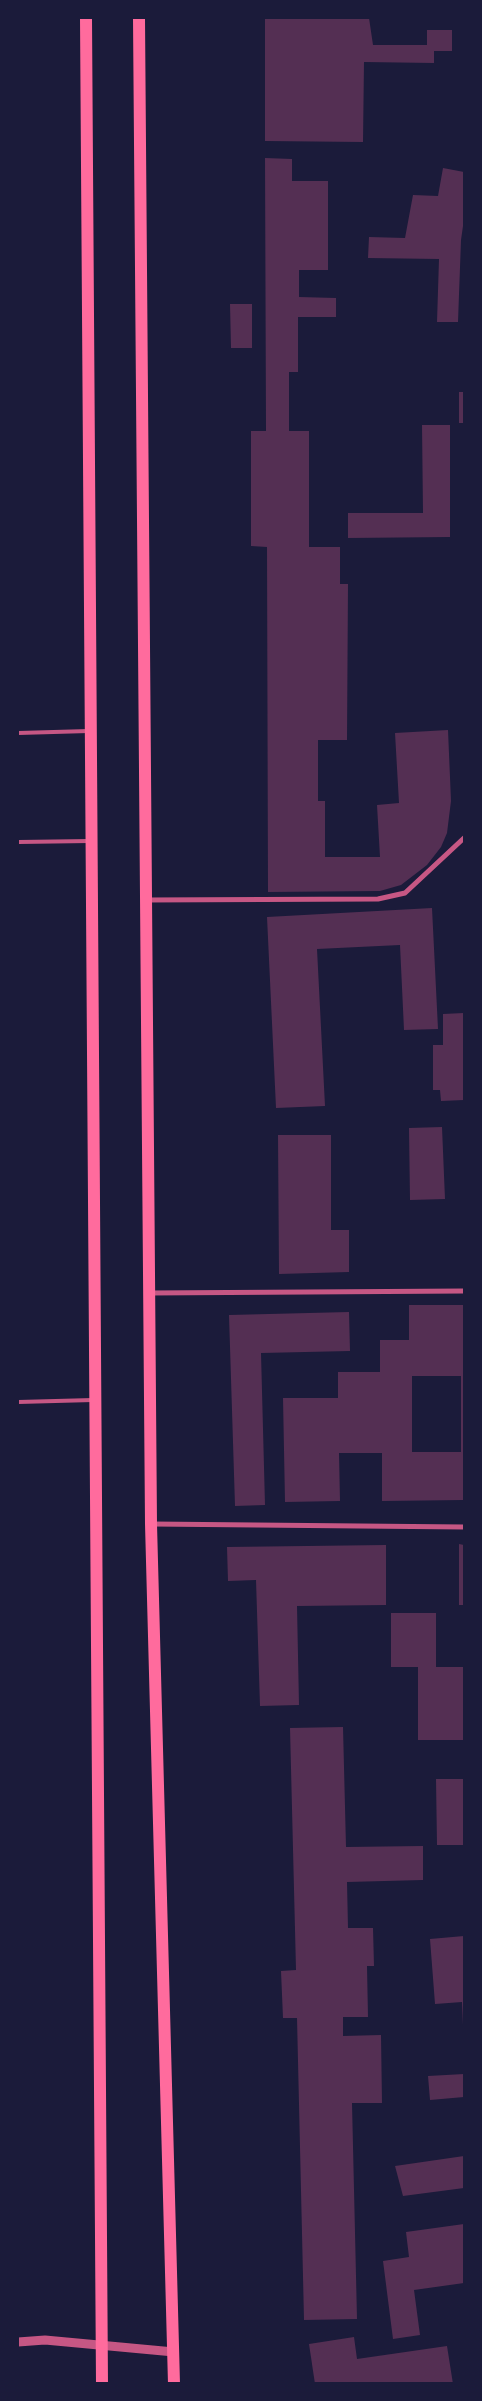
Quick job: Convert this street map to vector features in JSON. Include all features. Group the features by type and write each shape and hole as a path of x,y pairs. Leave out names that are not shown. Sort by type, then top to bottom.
{"main road":[{"path":"86,18 102,2384"},
{"path":"139,18 151,1524 174,2384"}],"street":[{"path":"146,900 378,899 405,893 464,838"},
{"path":"149,1293 464,1291"},
{"path":"151,1524 464,1527"},
{"path":"18,2342 45,2340 174,2352"}],"lane":[{"path":"18,734 91,731"},
{"path":"18,842 92,841"},
{"path":"18,1402 95,1400"}],"building":[{"path":"265,18 369,18 373,45 427,45 427,30 452,30 452,51 434,51 434,63 364,62 363,142 265,141"},
{"path":"265,158 292,159 292,181 328,181 328,270 299,270 299,297 336,298 336,317 298,317 298,372 289,372 289,431 309,431 309,547 340,547 340,584 348,584 347,740 318,740 318,801 325,801 325,857 380,857 377,805 399,803 395,733 448,730 451,801 447,833 441,847 427,865 401,885 380,891 268,892 267,547 251,546 251,431 266,431"},
{"path":"443,168 464,172 464,219 461,240 458,322 437,322 439,259 368,258 369,237 405,238 413,195 438,196"},
{"path":"230,304 252,304 252,348 231,348"},
{"path":"459,392 464,392 464,423 459,423"},
{"path":"422,425 450,425 450,537 348,538 348,513 423,513"},
{"path":"432,908 438,1029 404,1030 400,945 317,949 325,1106 276,1108 267,917"},
{"path":"464,1013 464,1100 441,1101 440,1090 433,1090 433,1045 443,1045 443,1014"},
{"path":"442,1127 445,1199 410,1200 409,1128"},
{"path":"278,1135 331,1135 331,1230 349,1230 349,1272 279,1274"},
{"path":"409,1305 464,1305 464,1500 382,1501 382,1453 339,1453 340,1501 285,1502 283,1398 338,1398 338,1372 380,1372 380,1340 409,1340","holes":["412,1376 461,1376 461,1452 412,1452"]},
{"path":"349,1312 350,1351 261,1353 265,1505 235,1506 229,1315"},
{"path":"459,1544 464,1545 464,1605 459,1605"},
{"path":"386,1545 386,1605 297,1606 299,1705 260,1706 256,1580 228,1581 227,1547"},
{"path":"391,1613 436,1613 436,1667 464,1667 464,1740 418,1740 418,1667 391,1667"},
{"path":"343,1727 346,1847 423,1846 423,1880 347,1882 348,1928 373,1928 374,1966 367,1966 368,2017 343,2017 343,2036 381,2035 382,2103 352,2103 357,2319 304,2320 297,2018 283,2018 281,1971 296,1970 290,1728"},
{"path":"436,1779 464,1779 464,1845 437,1845"},
{"path":"464,1936 463,2025 462,2002 435,2004 430,1939"},
{"path":"464,2074 464,2097 430,2100 428,2076"},
{"path":"464,2156 464,2188 403,2196 395,2166"},
{"path":"464,2224 464,2283 414,2290 420,2335 393,2339 383,2261 409,2257 406,2232"},
{"path":"354,2337 357,2359 447,2346 453,2384 315,2384 309,2344"}]}
